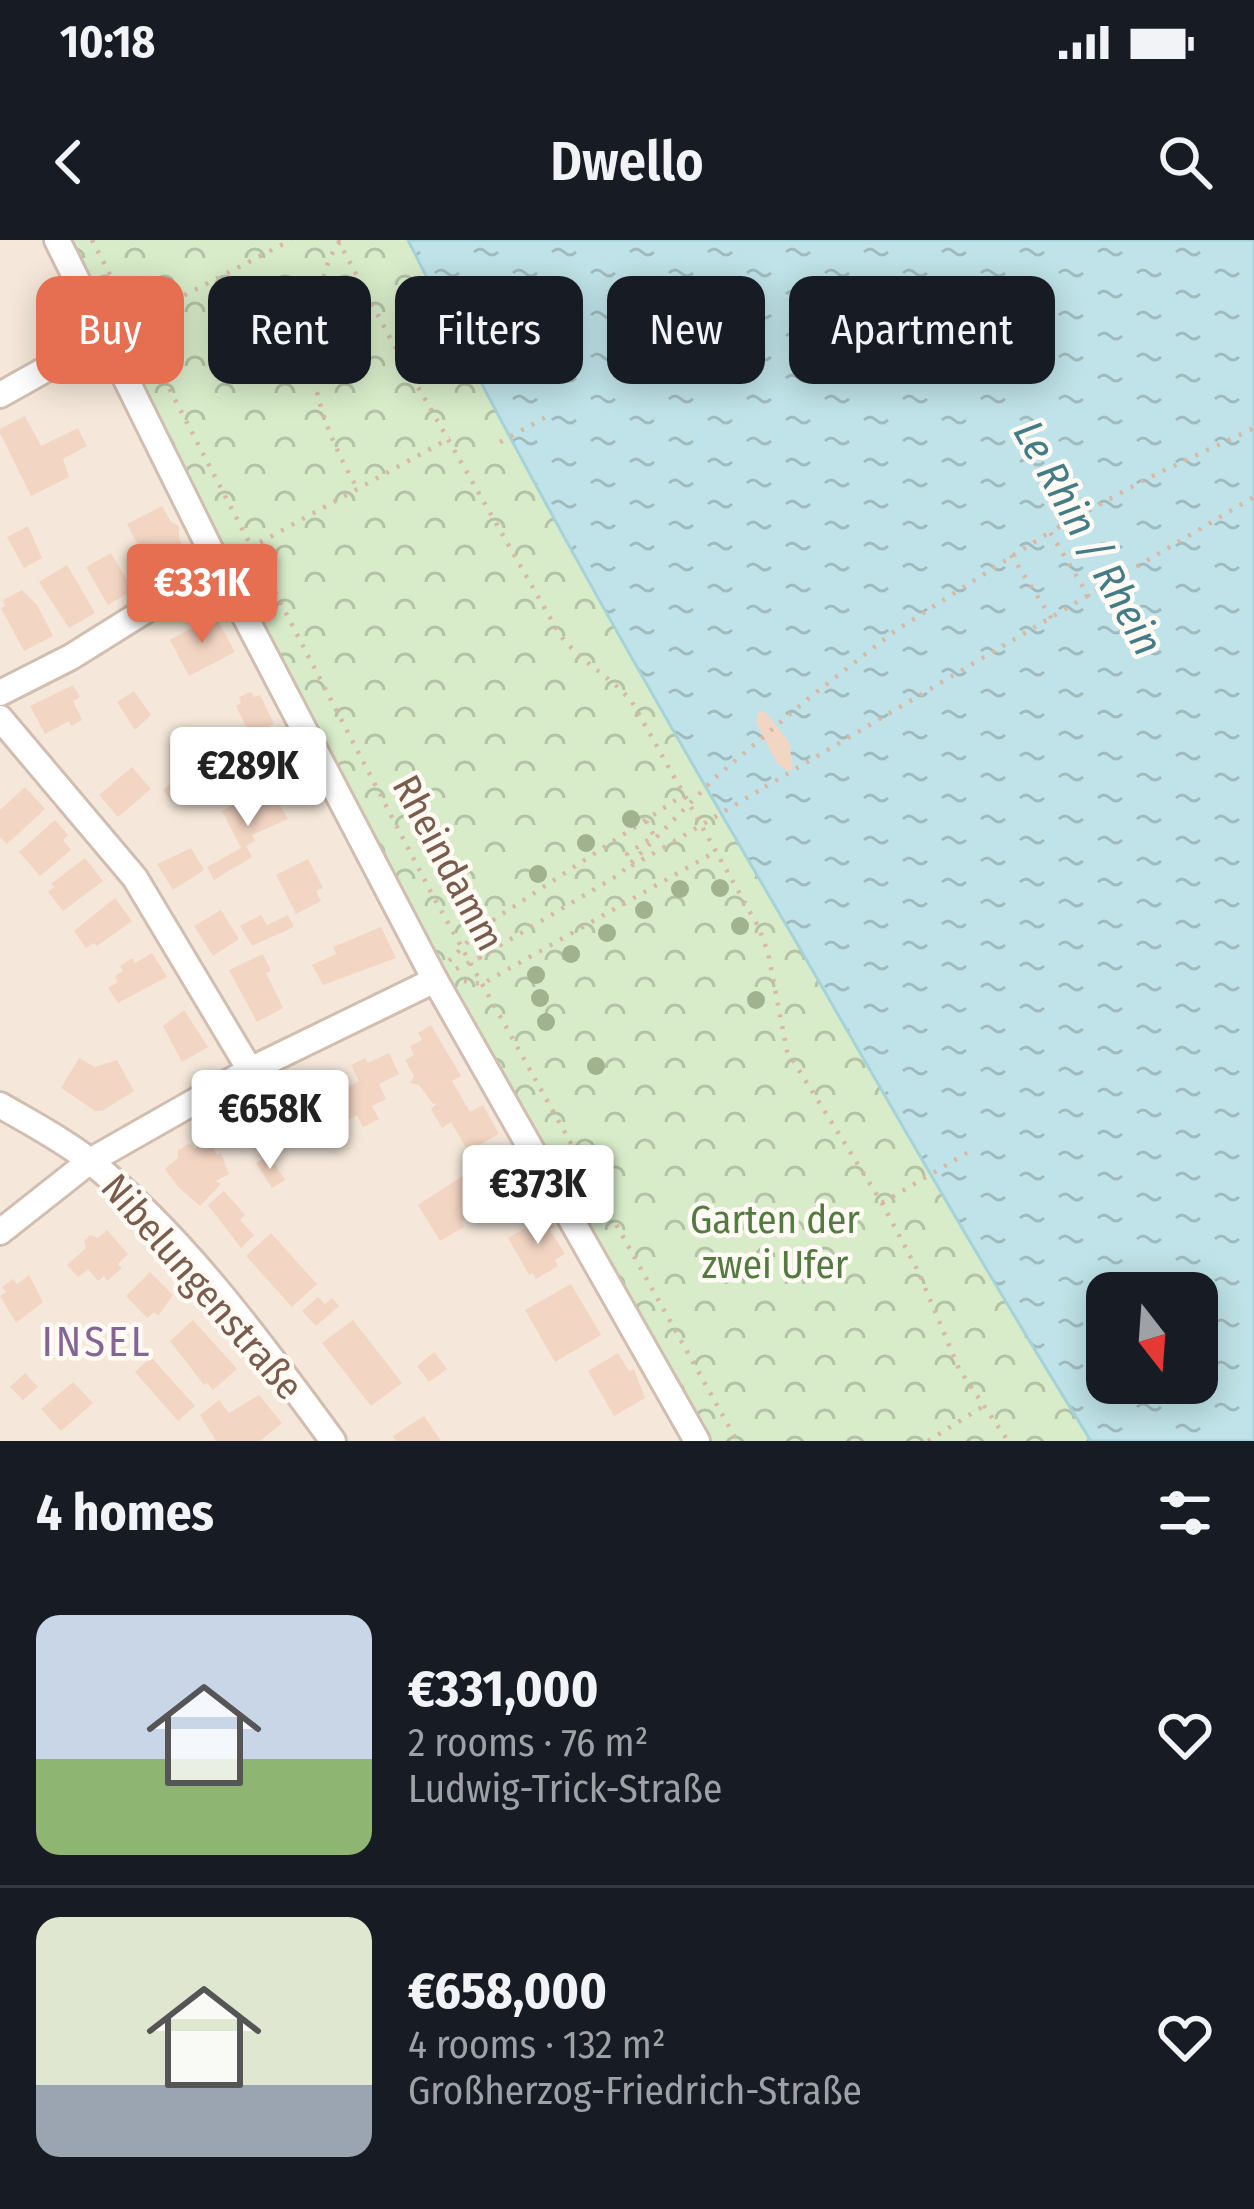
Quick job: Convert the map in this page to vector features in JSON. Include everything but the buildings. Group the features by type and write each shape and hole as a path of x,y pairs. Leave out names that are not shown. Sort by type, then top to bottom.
{"street":[{"path":"57,240 75,276"},
{"path":"0,395 36,375"},
{"path":"131,384 226,561 435,980 697,1441"},
{"path":"0,693 71,657 226,561"},
{"path":"0,718 135,878 250,1070"},
{"path":"0,1232 90,1162 250,1070 435,980"},
{"name":"Nibelungenstraße","path":"0,1105 90,1162 148,1216 256,1335 333,1441"}],"path":[{"name":"Rheindamm","path":"92,240 110,276"},
{"path":"184,296 291,240"},
{"path":"339,241 560,635 579,659 616,683 632,702 763,940 787,1051 882,1203 919,1273 944,1339 982,1407 1008,1441"},
{"path":"339,241 317,298 309,340 311,373 330,432 357,488"},
{"name":"Rheindamm","path":"165,384 460,945 737,1441"},
{"path":"500,442 548,416"},
{"path":"479,958 620,874 716,776 896,631 1050,532 1146,479 1254,428"},
{"path":"226,561 450,438"},
{"path":"646,821 654,836 627,854 633,865 1254,497"},
{"path":"1050,532 1089,597"},
{"path":"1011,555 1052,619"},
{"path":"460,945 682,796"},
{"path":"482,984 715,852"},
{"path":"882,1203 970,1151"},
{"path":"928,1441 982,1407"}],"shaded area":[{"path":"0,240 50,240 69,276 36,276 36,384 128,384 697,1441 0,1441"}],"green space":[{"name":"Garten der zwei Ufer","path":"50,240 408,240 427,276 395,276 395,384 482,384 645,680 1091,1441 697,1441 128,384 184,384 184,276 69,276"}],"water":[{"name":"Le Rhin / Rhein","path":"408,240 1254,240 1254,1441 1091,1441 941,1192 547,506 482,384 583,384 583,276 426,276"}],"district":[{"name":"INSEL","path":"97,1342"}]}
